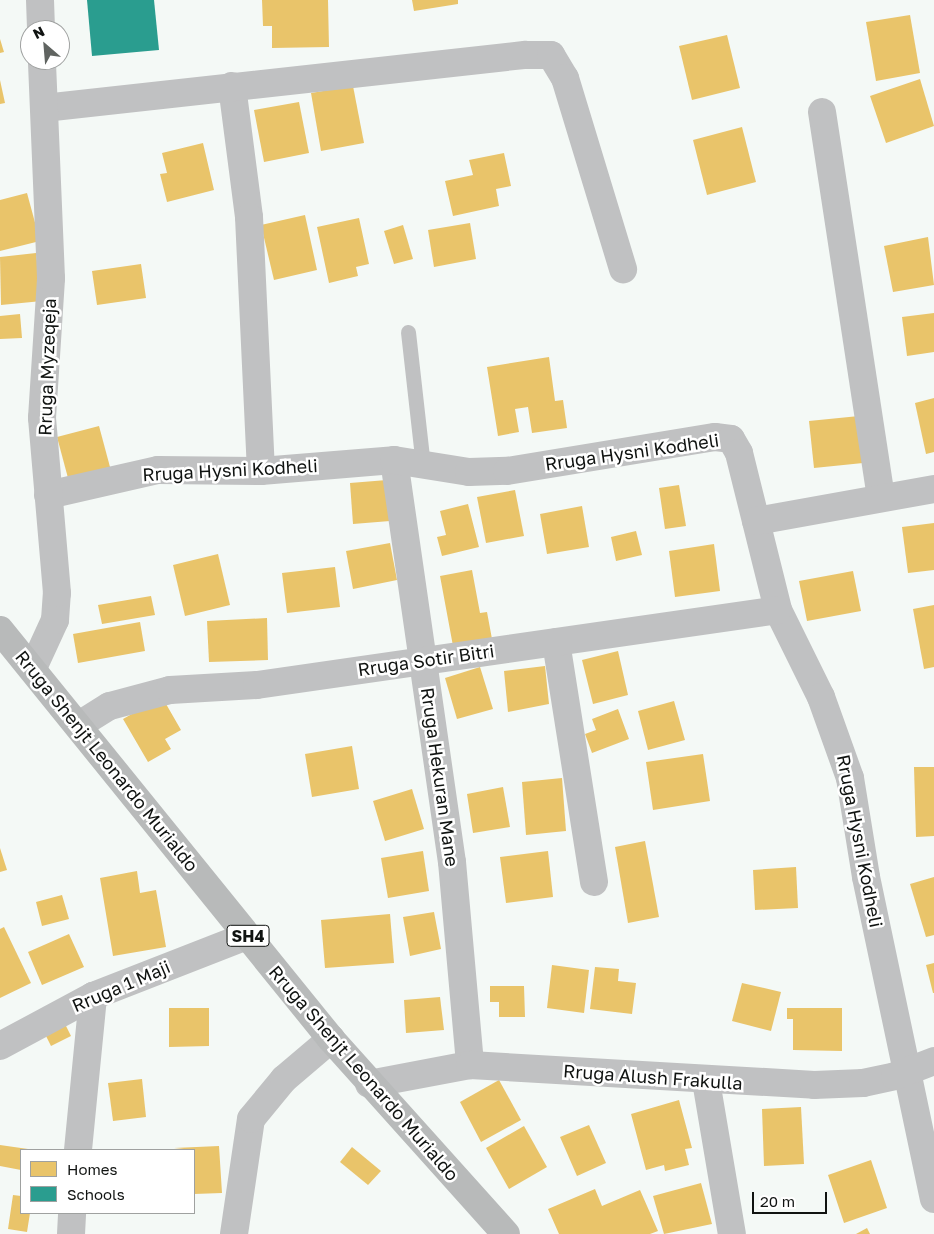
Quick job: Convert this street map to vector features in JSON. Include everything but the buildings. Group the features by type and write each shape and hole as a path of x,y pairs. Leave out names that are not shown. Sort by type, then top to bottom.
{"main road":[{"name":"Rruga Shenjt Leonardo Murialdo","path":"0,630 79,725 331,1039 369,1084 506,1234"}],"street":[{"path":"40,0 41,20"},
{"path":"44,108 526,55 551,55 565,78 624,269"},
{"name":"Rruga Myzeqeja","path":"32,668 55,620 57,593 42,418 51,278 42,70"},
{"path":"232,86 249,217 261,471"},
{"path":"822,112 881,498"},
{"name":"Rruga Hysni Kodheli","path":"48,495 158,470 261,471 394,460 468,472 507,471 715,437 731,439 739,453 778,610 821,697 850,778 866,877 934,1199"},
{"name":"Rruga Hekuran Mane","path":"394,460 452,862 470,1065"},
{"path":"756,521 934,488"},
{"name":"Rruga Sotir Bitri","path":"79,725 110,706 170,690 256,685 778,610"},
{"path":"556,642 594,882"},
{"name":"Rruga 1 Maji","path":"0,1046 92,996 247,936"},
{"path":"78,1149 92,996"},
{"path":"234,1234 251,1119 284,1078 331,1039"},
{"name":"Rruga Alush Frakulla","path":"369,1084 470,1065 706,1081 814,1086 862,1082 934,1061"},
{"path":"706,1081 732,1234"},
{"path":"70,1234 72,1214"}],"lane":[{"path":"408,332 423,465"}]}
